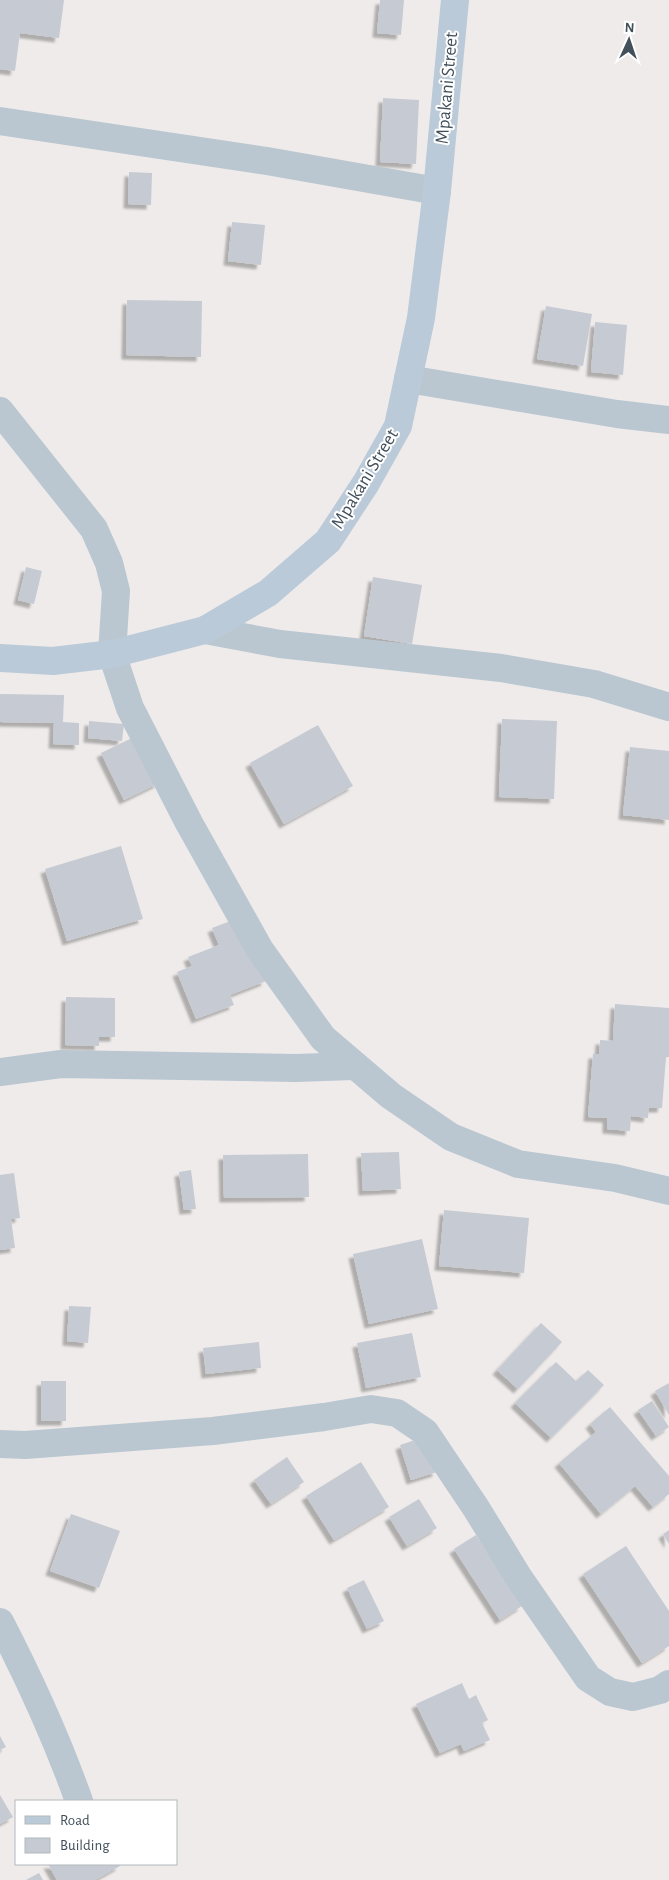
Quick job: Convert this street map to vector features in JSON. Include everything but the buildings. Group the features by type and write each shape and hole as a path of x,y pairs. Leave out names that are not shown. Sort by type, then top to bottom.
{"street":[{"name":"Mpakani Street","path":"0,658 53,661 112,654 205,630 268,593 328,541 366,484 398,426 421,318 437,191 455,0"},
{"path":"0,121 267,161 437,191"},
{"path":"408,379 617,414 669,420"},
{"path":"0,410 94,529 109,562 116,591 112,654 130,708 189,823 260,950 323,1038 353,1066 390,1096 450,1137 518,1164 616,1178 669,1191"},
{"path":"205,630 290,645 501,668 594,684 669,707"},
{"path":"0,1072 62,1064 296,1068 353,1066"},
{"path":"0,1444 25,1445 213,1431 324,1417 371,1408 397,1413 425,1432 476,1508 519,1578 588,1678 610,1692 632,1697 660,1690 669,1684"},
{"path":"0,1622 23,1666 62,1755 79,1800"}]}
